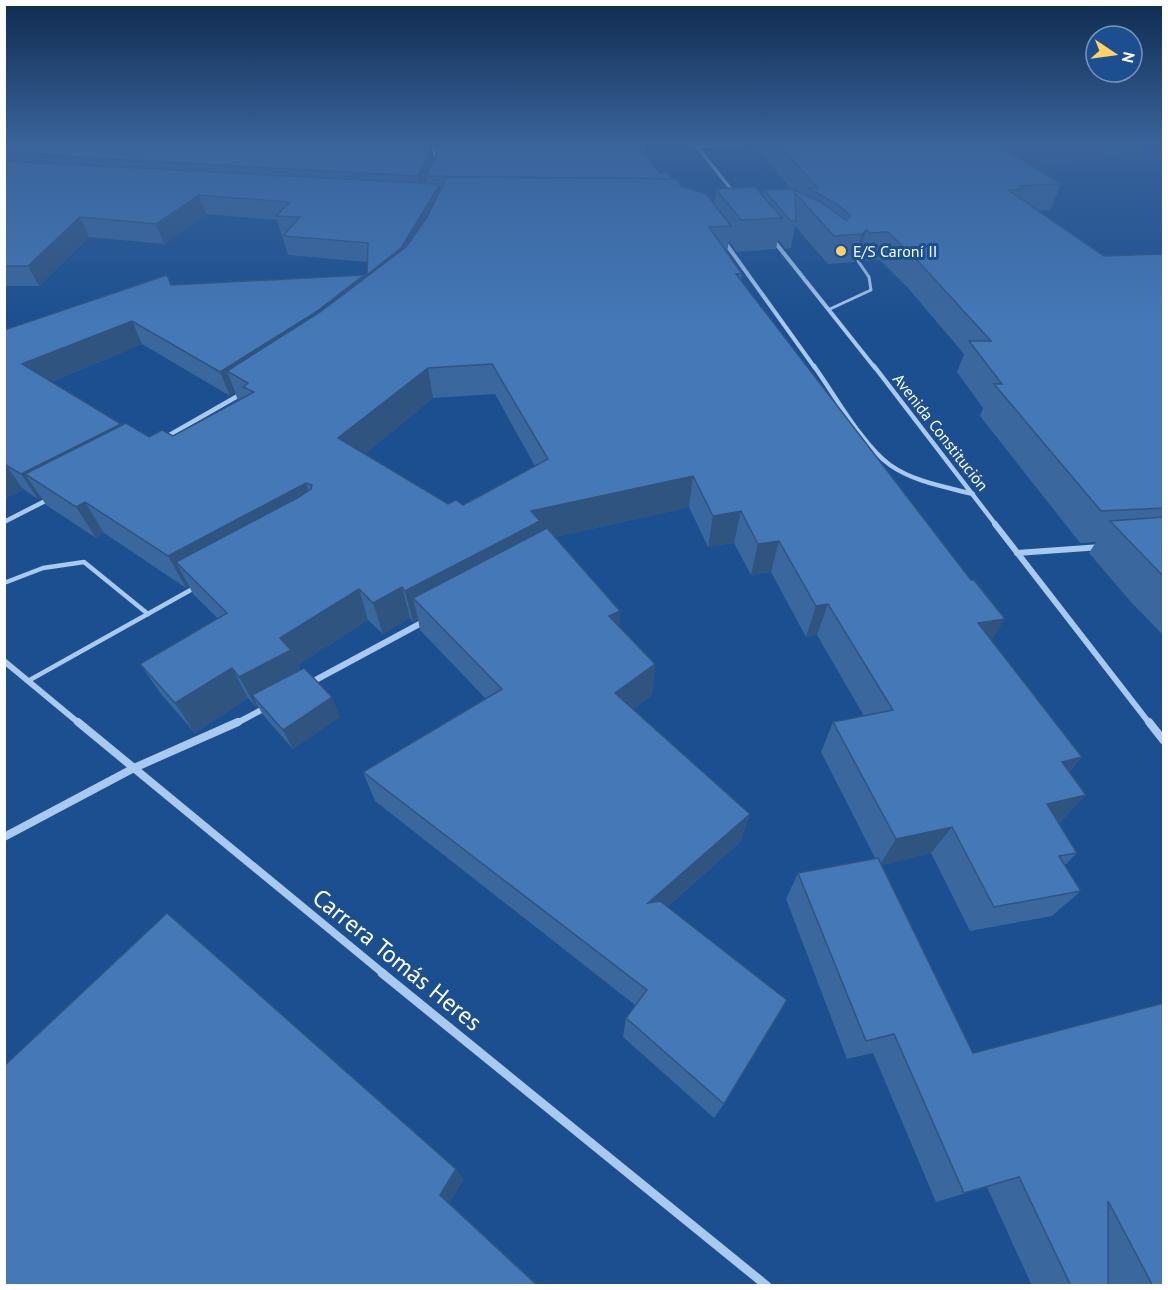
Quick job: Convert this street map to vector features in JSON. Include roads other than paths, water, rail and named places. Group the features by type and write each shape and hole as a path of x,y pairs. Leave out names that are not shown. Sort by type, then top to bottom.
{"street":[{"path":"717,231 868,442 883,458 890,465 926,482 974,494"},
{"name":"Avenida Constitución","path":"767,233 830,309 1164,741"},
{"path":"156,443 248,390"},
{"path":"4,522 55,496"},
{"path":"1017,553 1107,546"},
{"path":"304,687 430,618"},
{"name":"Carrera Tomás Heres","path":"4,661 767,1286"},
{"path":"4,837 134,768 220,732 273,704"}],"lane":[{"path":"830,309 871,290 873,285 858,261"},
{"path":"4,583 37,568 56,563 84,562 148,614"},
{"path":"28,681 198,586"}],"place":[{"name":"E/S Caroní II","path":"841,251"}]}
